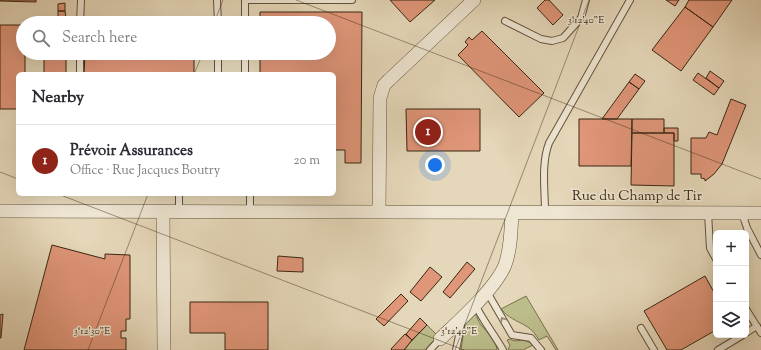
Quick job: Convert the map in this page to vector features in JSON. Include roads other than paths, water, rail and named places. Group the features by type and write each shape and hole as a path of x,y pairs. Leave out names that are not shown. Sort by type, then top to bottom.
{"street":[{"path":"379,212 380,98 384,85 474,0"},
{"name":"Rue du Champ de Tir","path":"0,211 761,213"},
{"path":"163,211 164,350"},
{"path":"440,339 464,316 501,272 505,264 512,213"}],"lane":[{"path":"80,16 81,0"},
{"path":"217,0 218,16"},
{"path":"245,16 245,0 352,0"},
{"path":"505,21 541,39 552,41 563,38 581,18 586,0"},
{"path":"545,213 545,164 546,152 549,143 630,0"},
{"path":"80,60 80,72"},
{"path":"218,60 218,72"},
{"path":"245,60 245,72"},
{"path":"179,196 179,211"},
{"path":"250,196 250,212"},
{"path":"708,213 710,248 713,254"},
{"path":"742,213 746,228 761,255"},
{"path":"486,291 512,335 531,338 541,350"},
{"path":"474,304 484,323 489,327 501,348"},
{"path":"749,314 761,333"},
{"path":"456,350 464,316"},
{"path":"749,331 757,326"},
{"path":"641,328 654,350"},
{"path":"718,350 738,338"},
{"path":"430,350 440,339"}],"place":[{"name":"Prévoir Assurances","path":"428,132"}]}
